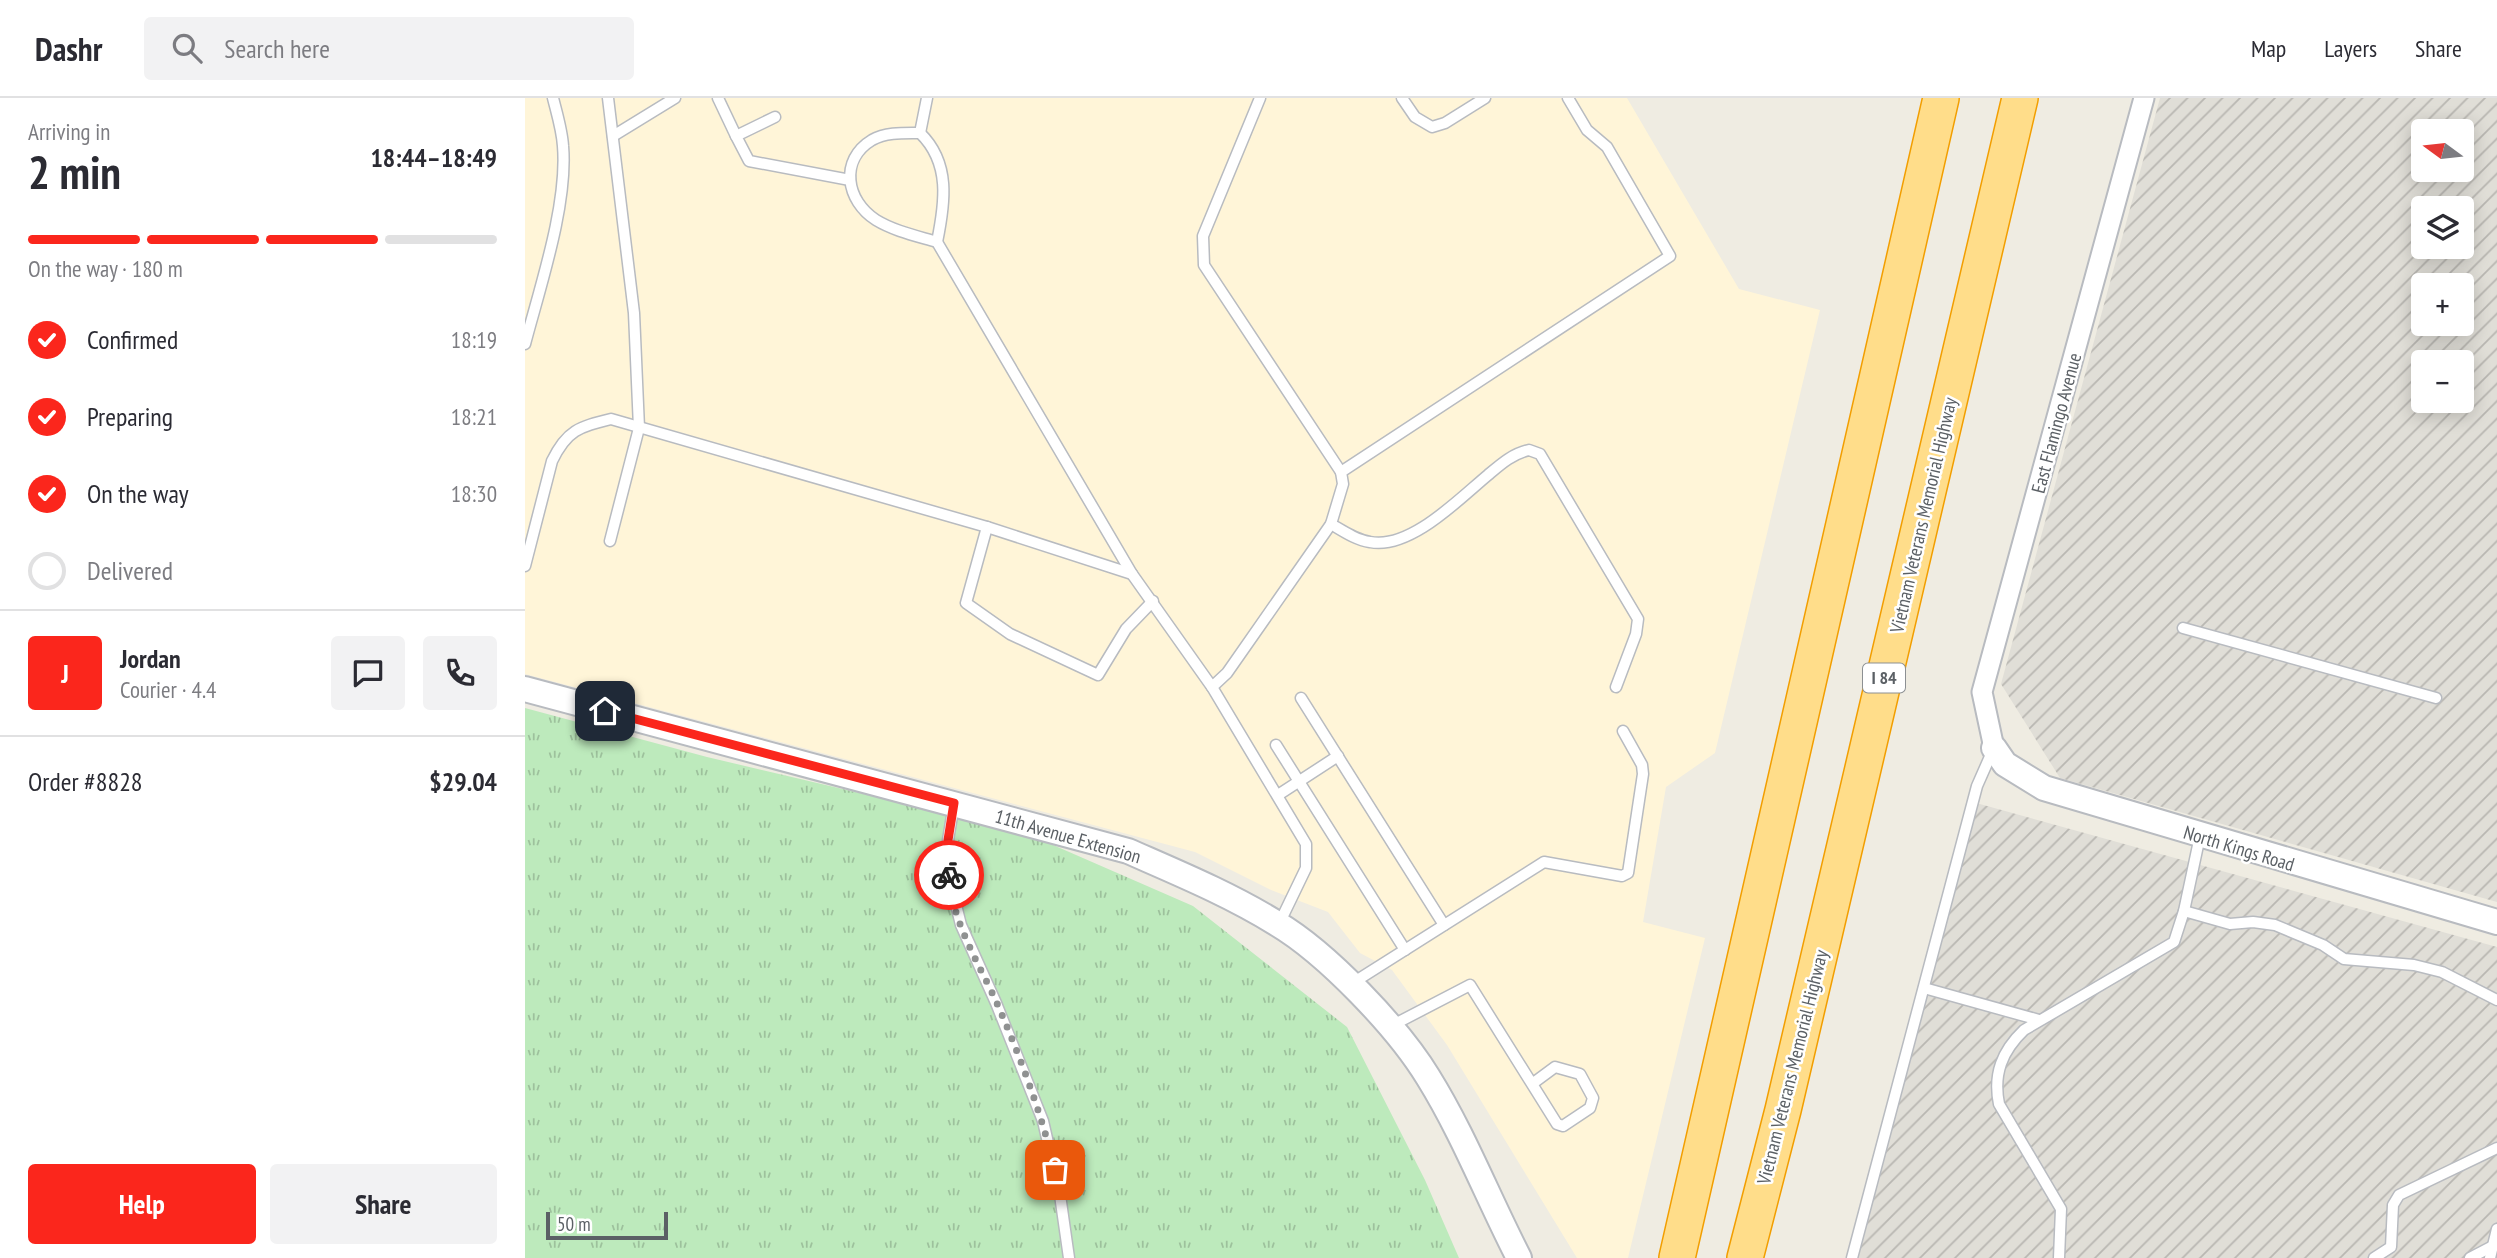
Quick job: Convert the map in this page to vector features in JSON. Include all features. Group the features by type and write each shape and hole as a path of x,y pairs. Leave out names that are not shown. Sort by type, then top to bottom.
{"highway":[{"path":"1677,1258 1941,98"},
{"name":"Vietnam Veterans Memorial Highway","path":"1745,1258 1790,1083 2020,98"}],"street":[{"name":"East Flamingo Avenue","path":"1994,748 1982,692 2144,98"},
{"name":"11th Avenue Extension","path":"525,690 1128,851 1206,885 1279,924 1350,985 1390,1026 1427,1076 1447,1109 1519,1258"},
{"name":"North Kings Road","path":"1994,748 2005,764 2044,788 2497,922"}],"lane":[{"path":"525,344 554,228 564,165 563,144 553,98"},
{"path":"608,98 634,313 639,428 610,541"},
{"path":"613,136 675,98"},
{"path":"718,98 749,161 850,180"},
{"path":"927,98 920,133 935,153 945,185 937,242 1132,573 1212,687 1301,833 1308,855 1306,868 1279,924"},
{"path":"1212,687 1227,673 1331,524 1343,484 1341,472 1204,265 1203,236 1260,98"},
{"path":"1402,98 1415,117 1432,127 1444,123 1485,98"},
{"path":"1341,472 1671,256 1607,147 1587,130 1568,98"},
{"path":"736,136 775,117"},
{"path":"920,133 890,134 871,141 857,155 849,172 849,188 857,203 875,219 937,242"},
{"path":"525,566 552,461 560,445 576,429 611,419 987,527 1132,573"},
{"path":"1331,524 1367,542 1387,544 1399,540 1433,519 1510,457 1529,450 1540,454 1638,619 1636,634 1616,687"},
{"path":"987,527 966,603 1010,634 1098,675 1126,629 1153,601"},
{"path":"2183,628 2436,698"},
{"path":"1301,698 1444,925"},
{"path":"1350,985 1544,862 1622,876 1628,873 1643,774 1642,765 1623,731"},
{"path":"1276,745 1405,950"},
{"path":"1852,1258 1977,786 1994,748"},
{"path":"1278,795 1338,755"},
{"path":"954,803 948,840 950,881 958,914 1043,1121 1060,1195 1069,1258"},
{"path":"2059,1258 2061,1209 1999,1104 1996,1088 2000,1065 2008,1048 2024,1030 2174,942 2184,911 2200,836"},
{"path":"2184,911 2230,924 2253,922 2275,925 2323,945 2344,959 2414,965 2442,972 2497,1000"},
{"path":"1390,1026 1469,985 1557,1125 1563,1126 1590,1108 1593,1097 1580,1074 1555,1067 1532,1084"},
{"path":"1924,988 2039,1020"},
{"path":"2374,1258 2391,1247 2393,1205 2399,1195 2497,1148"},
{"path":"2490,1258 2497,1229"},
{"path":"2470,1258 2493,1246"}],"shaded area":[{"path":"525,98 1627,98 1739,289 1820,310 1715,753 1666,787 1643,922 1705,938 1628,1258 1577,1258 1447,1045 1392,970 1360,953 1328,912 1271,890 1195,852 525,674"},
{"path":"2160,98 2497,98 2497,902 2060,778 2001,684"},
{"path":"1969,801 2497,947 2497,1258 1846,1258"}],"green space":[{"path":"525,708 707,757 1021,831 1193,906 1347,1027 1425,1180 1459,1258 525,1258"}],"way so far":[{"path":"949,875 961,925 996,1003 1043,1121 1055,1170"}],"route":[{"path":"605,711 954,803 948,840 949,875"}]}
